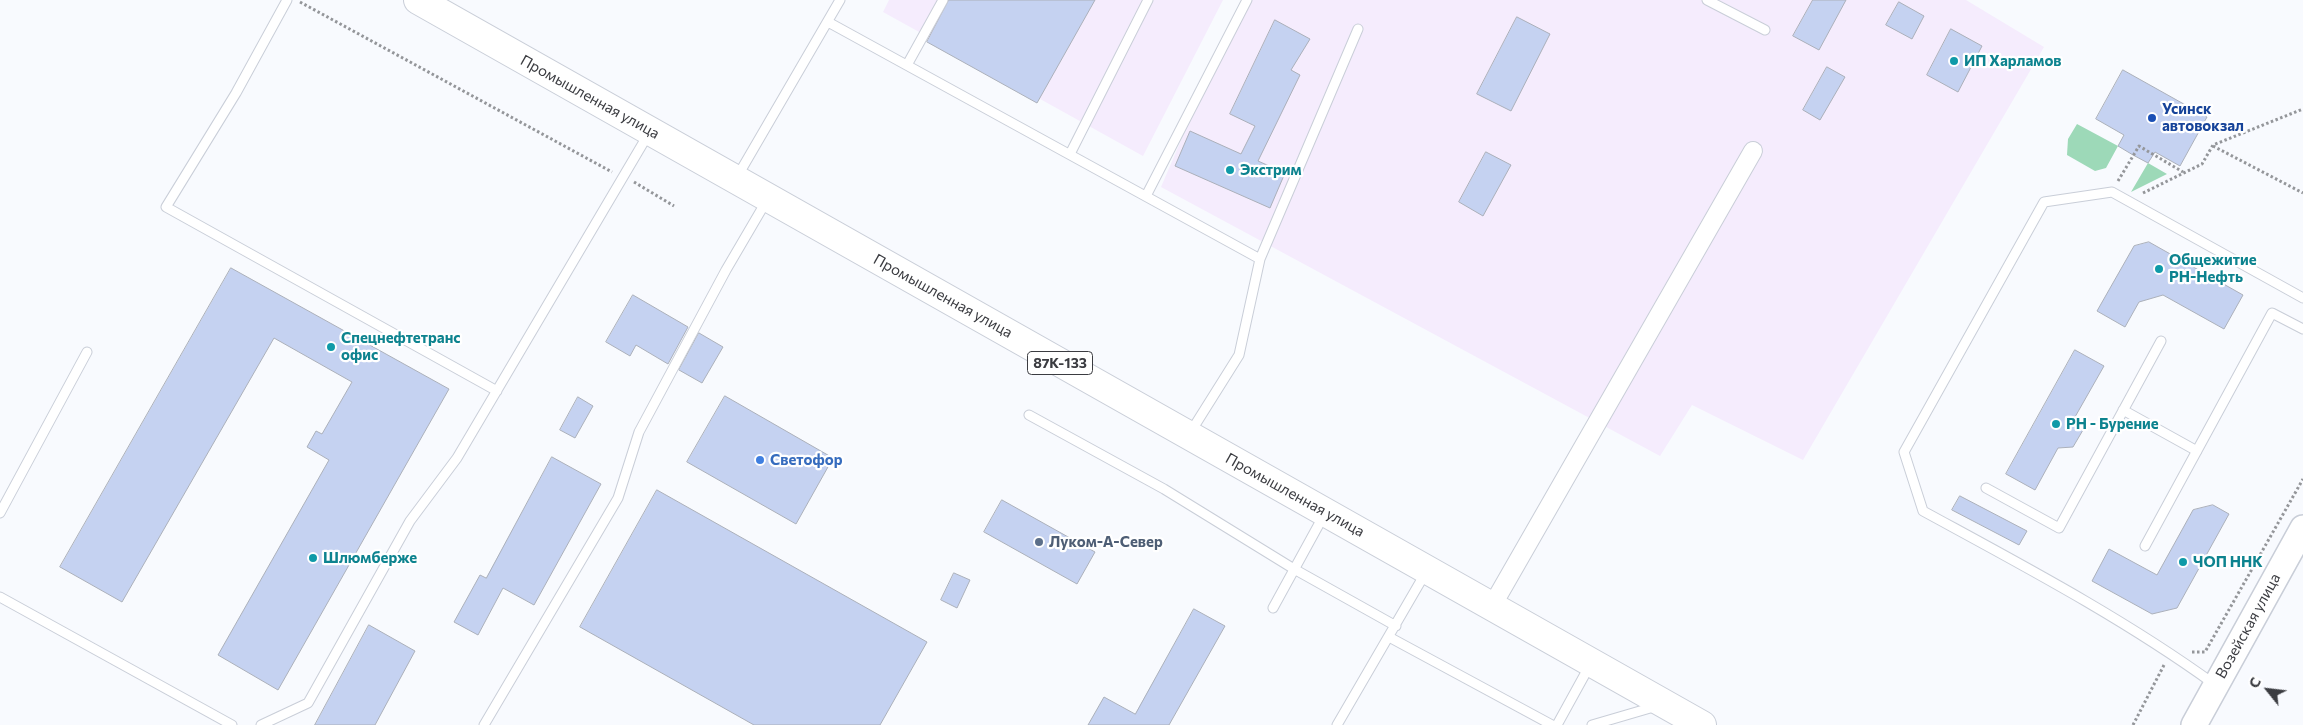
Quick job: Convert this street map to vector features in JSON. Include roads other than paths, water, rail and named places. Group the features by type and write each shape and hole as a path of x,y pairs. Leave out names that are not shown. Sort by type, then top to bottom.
{"main road":[{"name":"Промышленная улица","path":"418,0 1702,725"},
{"name":"Возейская улица","path":"2194,725 2303,528"}],"street":[{"path":"1492,606 1753,151"}],"lane":[{"path":"288,0 236,93 166,207 498,391"},
{"path":"736,179 840,0"},
{"path":"907,65 943,0"},
{"path":"1070,154 1148,0"},
{"path":"1146,196 1247,0"},
{"path":"1707,0 1765,30"},
{"path":"828,22 1260,259"},
{"path":"1189,435 1238,355 1260,259 1358,29"},
{"path":"261,725 308,702 410,521 457,458 581,251 650,131"},
{"path":"2215,685 2171,652 2032,570 1923,511 1904,452 2044,202 2112,192 2303,298"},
{"path":"484,725 618,498 639,432 726,270 768,198"},
{"path":"2145,546 2272,313 2303,329"},
{"path":"1986,488 2058,528 2160,341"},
{"path":"0,513 87,352"},
{"path":"2123,410 2197,451"},
{"path":"1029,415 1164,489 1294,569 1396,626"},
{"path":"1272,608 1326,512"},
{"path":"1337,725 1428,570"},
{"path":"0,597 232,725"},
{"path":"1389,637 1552,725"},
{"path":"1557,725 1591,662"},
{"path":"1592,725 1664,704"}],"place":[{"name":"ИП Харламов","path":"1954,61"},
{"name":"Усинск автовокзал","path":"2152,118"},
{"name":"Экстрим","path":"1230,170"},
{"name":"Общежитие РН-Нефть","path":"2159,269"},
{"name":"Спецнефтетранс офис","path":"331,347"},
{"name":"РН - Бурение","path":"2056,424"},
{"name":"Светофор","path":"760,460"},
{"name":"Луком-А-Север","path":"1039,542"},
{"name":"Шлюмберже","path":"313,558"},
{"name":"ЧОП ННК","path":"2183,562"}]}
